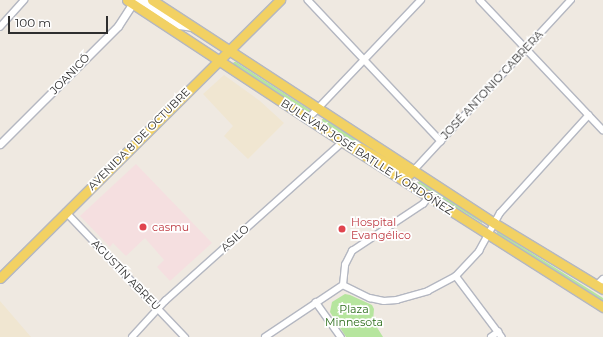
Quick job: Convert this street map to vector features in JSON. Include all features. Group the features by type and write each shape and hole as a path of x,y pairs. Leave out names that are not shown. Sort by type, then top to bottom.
{"main road":[{"name":"BULEVAR JOSÉ BATLLE Y ORDÓÑEZ","path":"152,0 494,223 601,285"},
{"name":"AVENIDA 8 DE OCTUBRE","path":"0,278 217,60 280,0"},
{"name":"BULEVAR JOSÉ BATLLE Y ORDÓÑEZ","path":"132,1 217,60 308,120 603,307"},
{"path":"345,144 364,149 404,173 409,174 414,170"}],"street":[{"path":"0,27 24,0"},
{"path":"308,0 441,141"},
{"path":"308,120 421,0"},
{"path":"480,0 603,130"},
{"name":"JOSÉ ANTONIO CABRERA","path":"414,170 571,0"},
{"name":"BULEVAR JOSÉ BATLLE Y ORDÓÑEZ","path":"132,1 144,2 179,25 194,27"},
{"name":"JOANICÓ","path":"0,144 118,26 132,1"},
{"path":"343,285 370,298 384,301 397,300 428,291 456,276 479,251 500,213 589,115"},
{"name":"ASILO","path":"132,337 164,301 345,144"},
{"path":"343,285 344,264 352,251 422,204 429,197"},
{"name":"AGUSTÍN ABREU","path":"66,212 185,337"},
{"path":"456,276 502,337"},
{"path":"265,337 343,285"},
{"path":"316,302 341,337"},
{"path":"491,337 498,332"}],"shaded area":[{"path":"224,75 260,101 284,123 248,159 224,136 233,126 203,94"},
{"name":"casmu","path":"136,164 212,243 170,281 157,267 164,260 145,238 126,256 113,243 110,247 80,216"},
{"path":"0,301 31,337 0,337"}],"green space":[{"path":"234,62 310,110 311,113 304,111 232,65"},
{"path":"322,119 325,119 404,169 361,144 349,140 323,123"},
{"path":"420,180 482,220 482,223 417,184"},
{"path":"497,231 603,298 603,302 497,234"},
{"name":"Plaza Minnesota","path":"345,294 372,305 374,309 373,321 383,337 346,337 330,312 332,302"}],"place":[{"name":"casmu","path":"143,227"},
{"name":"Hospital Evangélico","path":"342,229"}]}
